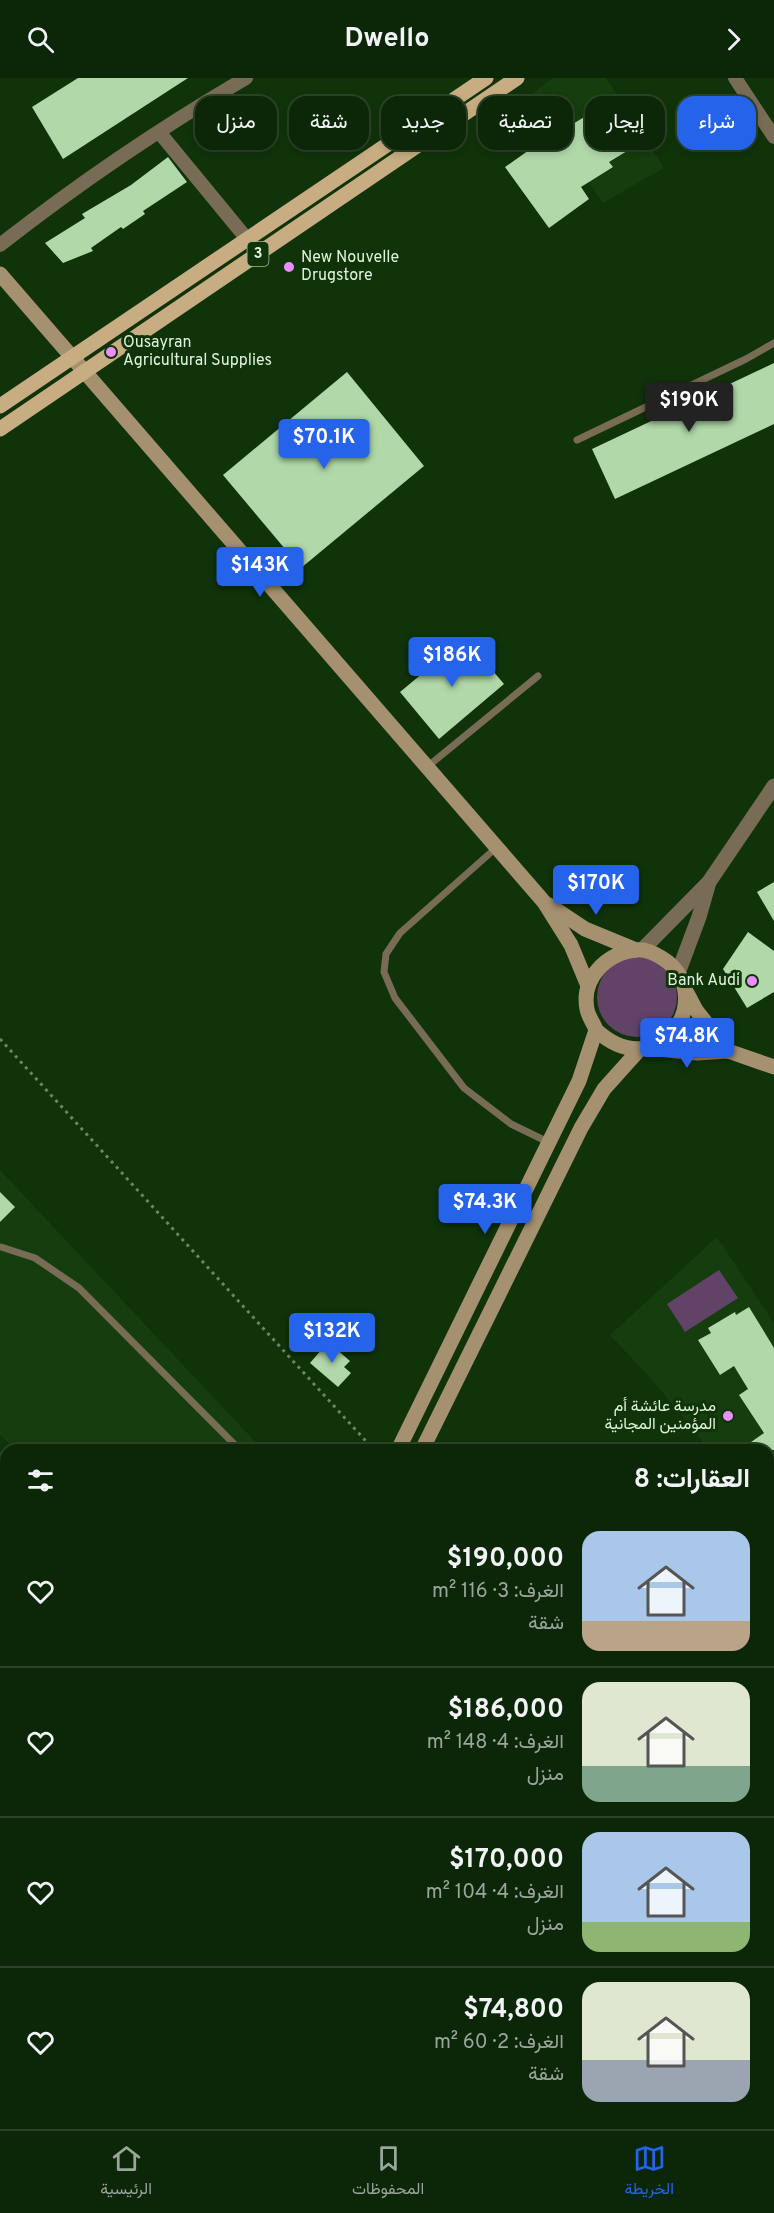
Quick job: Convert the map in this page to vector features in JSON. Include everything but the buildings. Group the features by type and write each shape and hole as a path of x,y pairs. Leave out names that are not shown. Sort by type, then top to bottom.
{"main road":[{"name":"3","path":"0,406 486,78"},
{"name":"3","path":"0,429 517,78"},
{"path":"0,274 544,902 571,945 588,986 587,1009 596,1030 608,1041 622,1048 697,1053 728,1051 774,1067"},
{"path":"181,283 192,299"},
{"path":"544,902 585,930 656,954 668,962 680,978 696,1010 728,1051"},
{"path":"588,986 598,967 616,954 640,950"},
{"path":"425,1444 581,1128 604,1089 644,1049 667,1039 680,1023 686,1004 680,978"},
{"path":"401,1444 579,1081 596,1030"}],"street":[{"path":"0,244 159,132 246,78"},
{"path":"735,78 774,137"},
{"path":"159,132 247,238"},
{"path":"640,950 709,882 774,786"},
{"path":"680,978 709,882"}],"lane":[{"path":"577,440 746,359 774,343"},
{"path":"427,767 538,676"},
{"path":"497,847 400,933 386,954 384,972 395,998 464,1088 511,1124 549,1142"},
{"path":"1,1247 35,1258 79,1288 234,1444"}],"path":[{"path":"0,1039 369,1444"}],"shaded area":[{"path":"553,78 606,78 618,96 585,96 585,150 652,150 664,168 603,203 567,150 573,150 573,96 530,95"},
{"path":"629,957 645,957 666,968 677,989 677,1005 666,1026 645,1037 629,1037 615,1031 603,1019 597,1005 597,989 603,975 615,963"},
{"path":"0,1170 257,1444 10,1444 0,1435"},
{"name":"مدرسة عائشة أم المؤمنين المجانية","path":"717,1237 774,1323 774,1444 704,1444 654,1382 610,1335"},
{"path":"719,1270 738,1298 685,1332 667,1304"}],"place":[{"name":"New Nouvelle Drugstore","path":"289,267"},
{"name":"Ousayran Agricultural Supplies","path":"111,352"},
{"name":"Bank Audi","path":"752,981"},
{"name":"مدرسة عائشة أم المؤمنين المجانية","path":"728,1416"}]}
